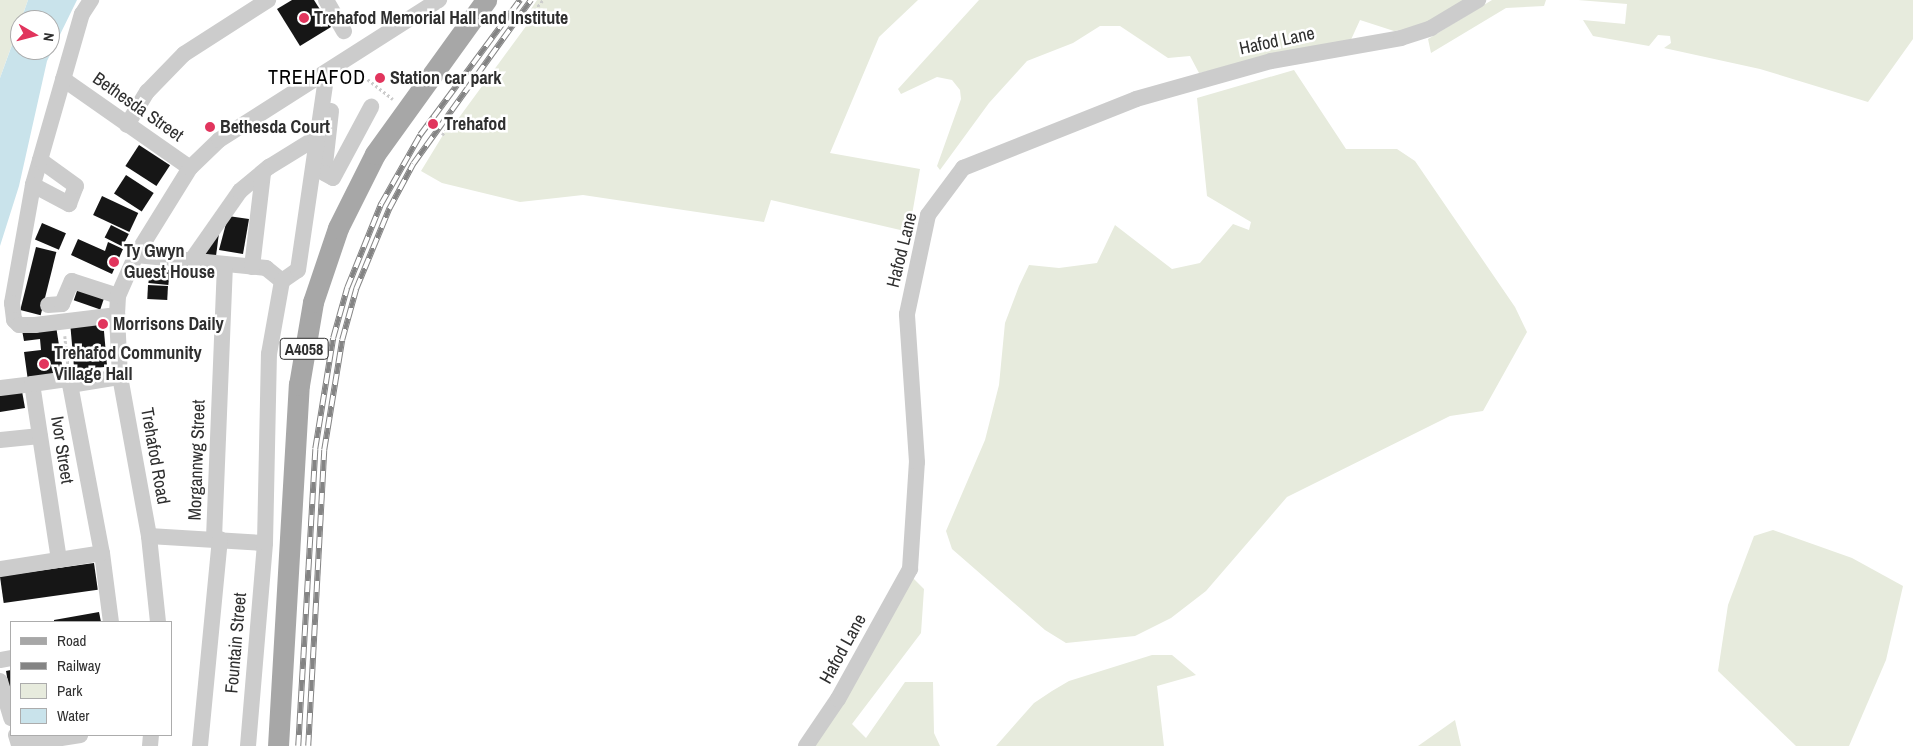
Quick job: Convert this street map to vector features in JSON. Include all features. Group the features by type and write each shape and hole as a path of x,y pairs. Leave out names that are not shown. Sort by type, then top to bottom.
{"main road":[{"name":"A4058","path":"278,746 299,385 313,302 338,228 375,154 486,0"}],"street":[{"path":"91,0 82,14 32,184 12,303 14,320 19,325 64,322 117,315"},
{"path":"127,125 147,92 184,54 268,0"},
{"path":"326,0 344,31"},
{"name":"Trehafod Road","path":"158,621 149,536 120,377 118,296 136,255 190,168 219,140 254,115 336,67 439,0"},
{"name":"Hafod Lane","path":"806,746 838,699 910,569 917,462 906,314 928,215 963,168 1136,99 1271,61 1401,38 1431,28 1478,0"},
{"path":"336,67 324,173 333,178 371,107"},
{"path":"136,255 266,268 282,280 298,270 316,138 336,67"},
{"name":"Bethesda Street","path":"63,79 190,168"},
{"path":"191,260 240,190 316,138"},
{"path":"32,184 66,205 77,189 41,154"},
{"path":"252,267 263,173"},
{"name":"Morgannwg Street","path":"200,746 217,538 226,264"},
{"name":"Fountain Street","path":"248,746 265,543 269,354 282,280"},
{"path":"48,305 62,304 72,281 118,296"},
{"path":"0,388 120,377"},
{"path":"70,382 102,553 111,621"},
{"name":"Ivor Street","path":"32,384 59,560"},
{"path":"0,440 40,436"},
{"path":"149,536 217,538 265,543"},
{"path":"0,570 102,553"},
{"path":"0,681 10,715"},
{"path":"16,736 19,745 72,739"}],"path":[{"path":"526,22 543,0"},
{"path":"336,67 396,101"},
{"path":"442,135 456,118"},
{"path":"64,322 70,382"}],"green space":[{"path":"0,0 28,0 24,10 10,10 10,50 0,78"},
{"path":"537,0 918,0 879,37 830,153 920,169 909,232 771,200 764,222 583,195 520,202 442,183 421,171 454,117 458,119 535,14 531,9"},
{"path":"979,0 1473,0 1413,29 1394,31 1360,20 1349,44 1199,73 1190,56 1168,58 1120,26 1100,26 1073,43 1027,61 989,103 940,170 937,166 961,99 960,90 952,80 937,77 901,94 898,89"},
{"path":"1492,0 1546,0 1544,6 1506,8 1431,53 1428,39"},
{"path":"1578,0 1913,0 1913,39 1868,102 1760,69 1664,48 1671,43 1670,36 1658,35 1649,46 1593,36 1583,20 1625,24 1627,4"},
{"path":"1294,70 1346,149 1397,149 1415,161 1515,307 1527,332 1483,411 1450,416 1287,497 1206,591 1171,618 1135,636 1066,643 1045,630 952,549 946,531 985,440 999,385 1005,323 1019,286 1029,265 1059,268 1097,263 1115,225 1172,269 1200,263 1233,224 1249,230 1251,222 1207,196 1197,98"},
{"path":"1773,530 1852,558 1903,586 1886,660 1849,746 1796,746 1718,671 1728,605 1754,536"},
{"path":"911,576 924,589 921,633 852,724 866,738 905,682 933,682 934,733 940,746 813,746"},
{"path":"1152,655 1172,655 1196,675 1157,686 1164,746 996,746 1034,703 1069,681"},
{"path":"1455,720 1461,746 1418,746"}],"water":[{"path":"28,0 77,0 60,35 60,10 24,10"},
{"path":"10,50 10,60 47,60 19,186 0,246 0,78"}],"building":[{"name":"Trehafod Memorial Hall and Institute","path":"292,0 314,0 331,27 300,46 277,9"},
{"path":"139,145 170,165 156,186 125,166"},
{"path":"126,175 154,193 142,211 114,193"},
{"path":"102,196 138,213 129,232 93,215"},
{"path":"228,216 249,219 243,254 219,250"},
{"path":"42,223 66,233 59,250 35,240"},
{"path":"111,225 129,234 122,247 105,237"},
{"path":"219,233 216,256 203,254"},
{"path":"78,239 105,251 108,242 123,249 112,274 71,255"},
{"path":"36,247 56,252 41,315 20,310"},
{"path":"150,268 170,270 168,285 148,283"},
{"path":"148,285 168,286 167,300 147,299"},
{"path":"78,288 104,297 100,309 74,300"},
{"path":"103,320 107,367 74,370 70,323"},
{"name":"Trehafod Community Village Hall","path":"56,326 64,377 28,381 24,352 41,350 40,339 24,341 22,330"},
{"path":"22,391 25,408 0,412 0,395"},
{"path":"94,563 98,590 4,603 0,576"},
{"path":"99,612 101,621 54,621"},
{"path":"10,670 10,694 6,671"}],"railway":[{"path":"298,746 315,449 333,338 347,288 381,204 420,135 520,0"},
{"path":"308,746 324,450 342,340 356,289 389,209 413,164 531,0"}],"place":[{"name":"Trehafod Memorial Hall and Institute","path":"304,18"},
{"name":"Station car park","path":"380,78"},
{"name":"Trehafod","path":"433,124"},
{"name":"Bethesda Court","path":"210,127"},
{"name":"Ty Gwyn Guest House","path":"114,262"},
{"name":"Morrisons Daily","path":"103,324"},
{"name":"Trehafod Community Village Hall","path":"44,364"}],"district":[{"name":"TREHAFOD","path":"317,76"}]}
